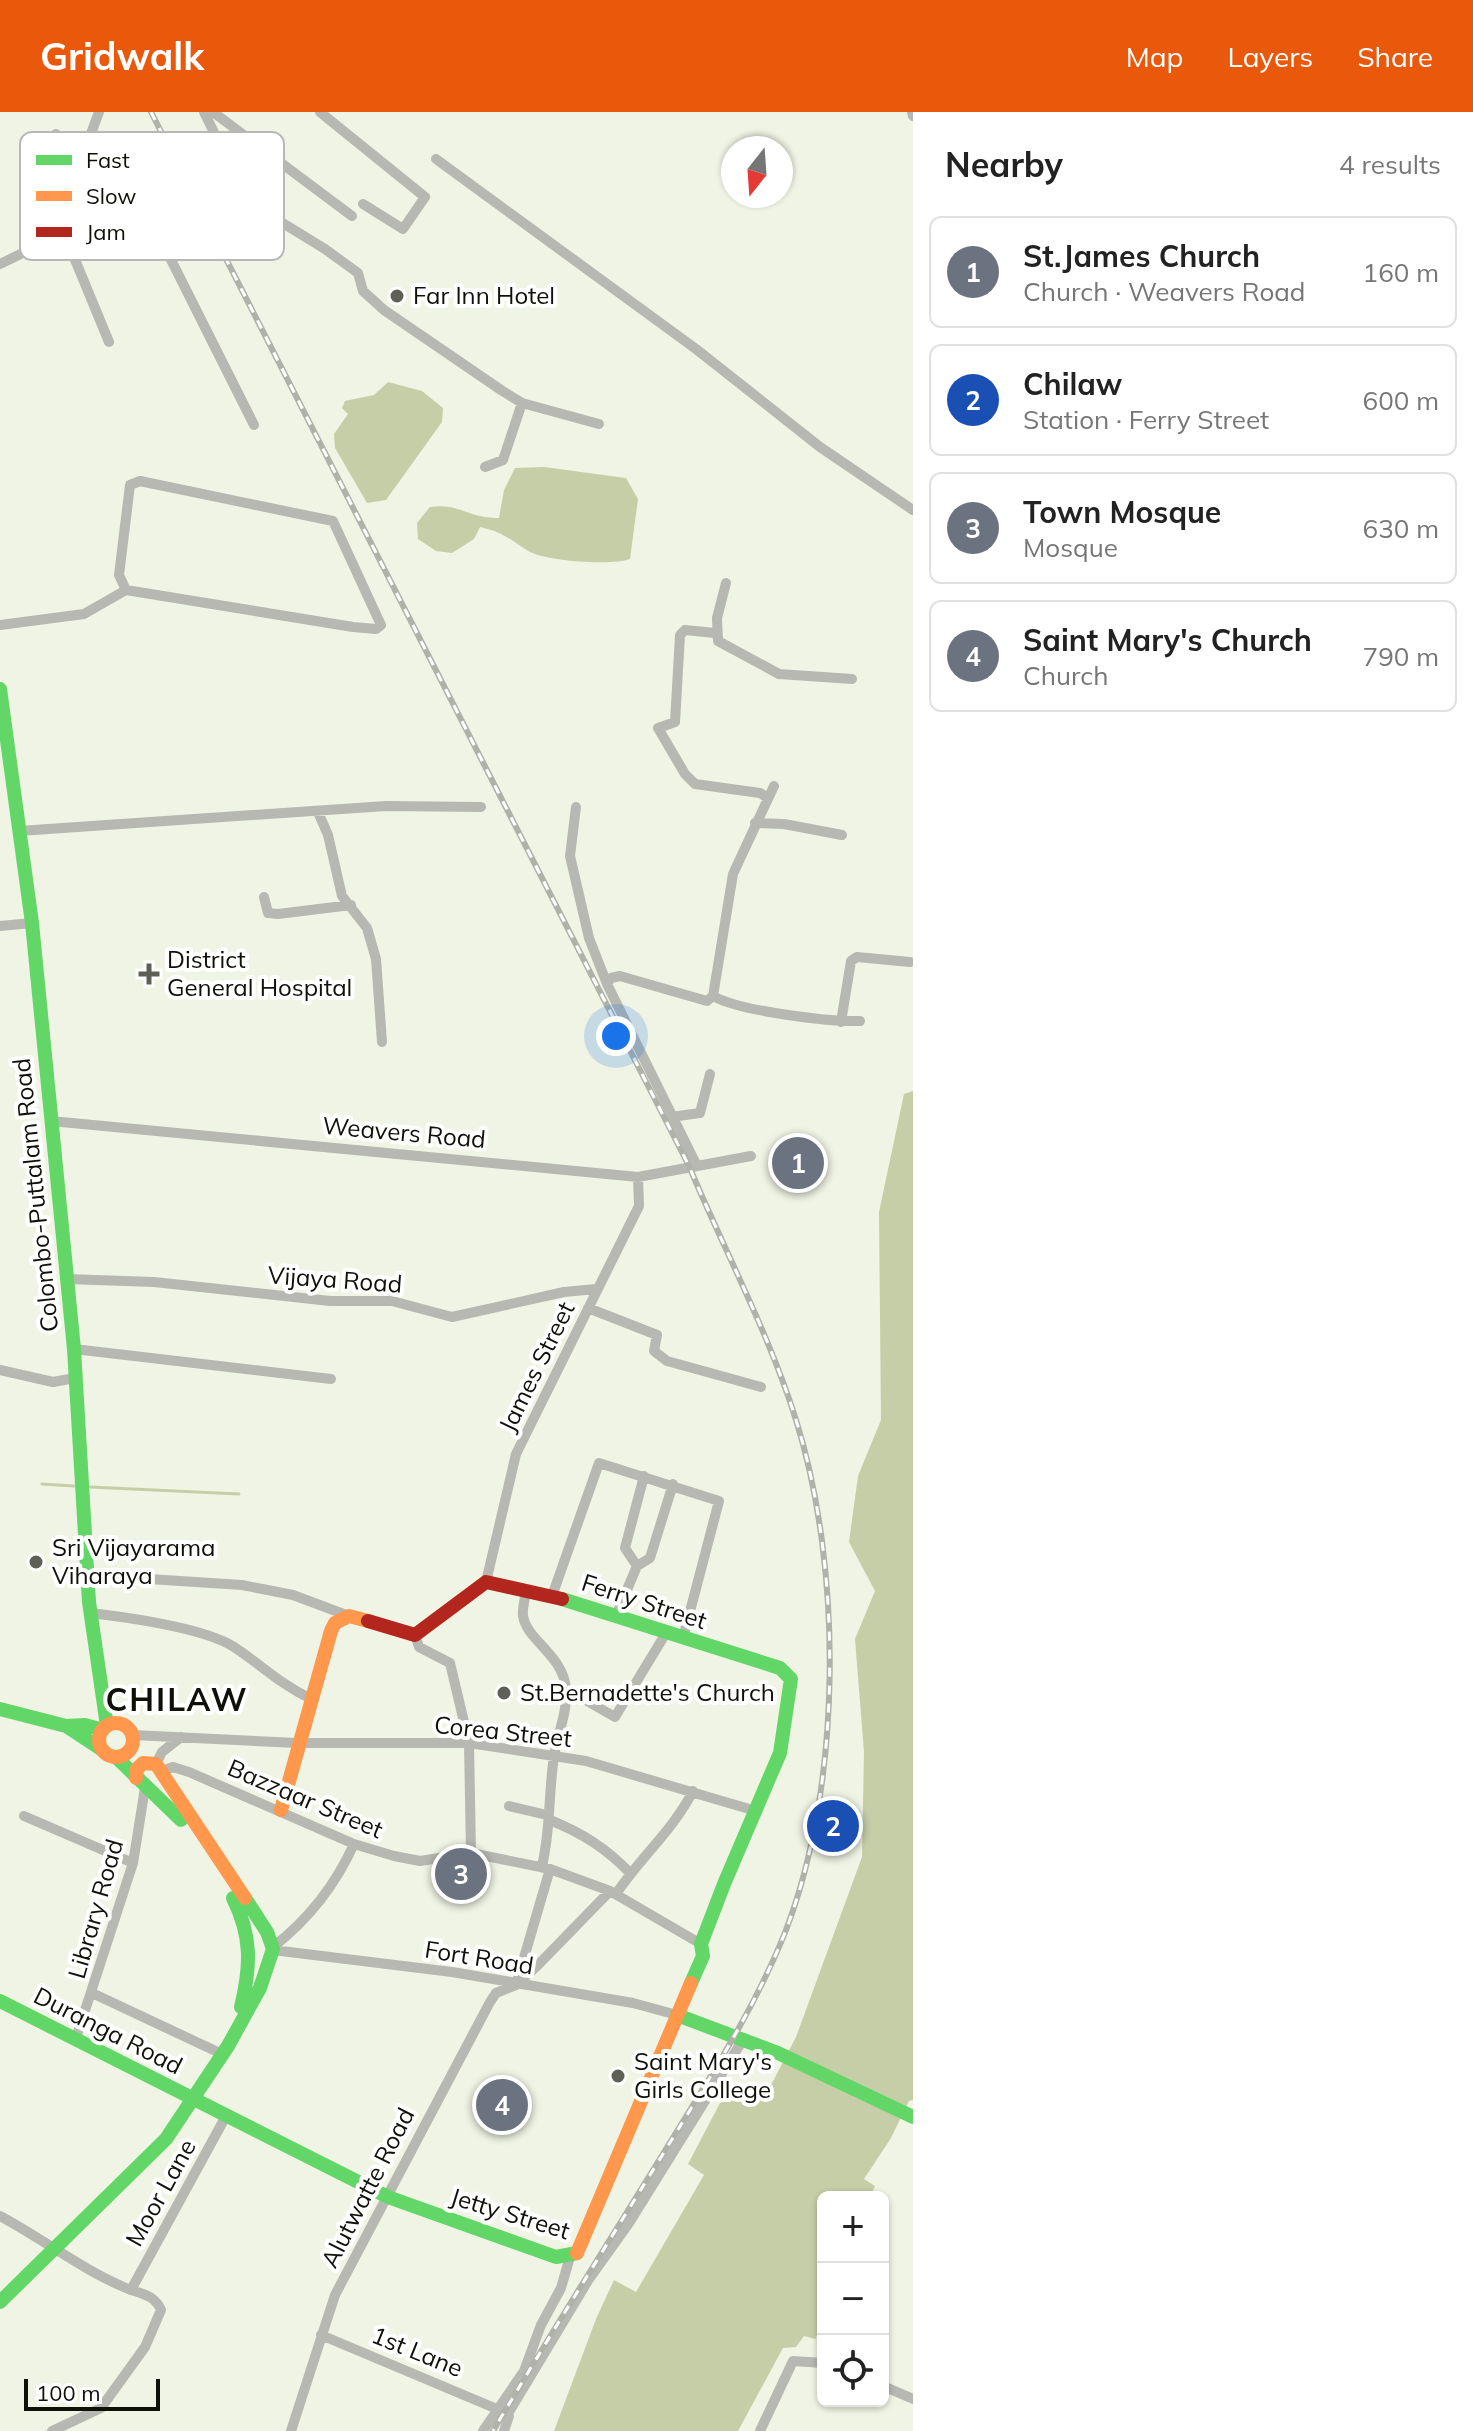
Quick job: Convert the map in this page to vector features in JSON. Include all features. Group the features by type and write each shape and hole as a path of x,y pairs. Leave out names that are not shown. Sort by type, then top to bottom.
{"main road":[{"name":"Colombo-Puttalam Road","path":"0,689 32,923 74,1349 80,1496 90,1613 110,1726 100,1743 110,1754"},
{"name":"Ferry Street","path":"486,1582 552,1596 780,1668 791,1679 788,1727 766,1798 756,1811 730,1868 701,1944 703,1956 677,2015"},
{"path":"281,1810 297,1743 335,1623 349,1616 415,1635 486,1582"},
{"path":"0,1709 66,1726 110,1726 133,1735 130,1750 110,1754"},
{"path":"66,1726 110,1754 177,1815 205,1851 242,1915 253,1951"},
{"path":"0,2302 166,2139 195,2101 222,2054 261,1985 273,1951 267,1932 159,1768 148,1762 139,1766 143,1785"},
{"path":"143,1785 159,1783 159,1768"},
{"path":"235,2029 255,1943 261,1939 273,1951"},
{"name":"Duranga Road","path":"0,2001 195,2101"},
{"path":"677,2015 744,2038 912,2116"},
{"name":"Jetty Street","path":"195,2101 243,2121 388,2197 556,2257 570,2257 581,2248 677,2015"}],"street":[{"path":"92,132 99,112"},
{"path":"204,112 214,132"},
{"path":"213,112 240,132"},
{"path":"320,112 425,197 403,229 363,204"},
{"path":"436,159 696,349 820,447 913,510"},
{"path":"284,165 352,216"},
{"path":"284,224 358,273 363,291 426,342 522,403 599,424"},
{"path":"0,264 20,254"},
{"path":"73,260 109,342"},
{"path":"171,260 254,425"},
{"path":"485,467 503,460 506,442 520,417 522,403"},
{"path":"0,625 84,614 126,590 353,627 376,629 382,622 333,521 140,481 130,485 128,500 119,575 126,590"},
{"path":"726,583 715,633 718,641 779,674 852,679"},
{"path":"715,633 685,630 680,635 675,722 658,728 685,774 695,784 760,793 768,798"},
{"path":"607,984 611,978 620,976 707,1001 713,996 733,874 774,786"},
{"path":"19,831 386,806 481,807"},
{"path":"576,807 570,856 589,938 607,984 696,1164"},
{"path":"318,812 328,835 342,896 353,905 367,928 376,959 382,1042"},
{"path":"755,823 784,824 842,835"},
{"path":"264,897 268,913 278,914 343,903 353,905"},
{"path":"0,926 32,923"},
{"path":"841,1022 851,961 857,957 910,962"},
{"path":"713,996 723,1002 841,1022 860,1021"},
{"path":"671,1117 700,1113 710,1074"},
{"name":"Weavers Road","path":"51,1121 638,1177 751,1156"},
{"name":"James Street","path":"486,1582 516,1454 639,1206 638,1177"},
{"name":"Vijaya Road","path":"66,1279 154,1282 330,1301 392,1301 452,1317 564,1292 596,1289"},
{"path":"588,1308 657,1335 654,1351 667,1361 761,1387"},
{"path":"74,1349 331,1379"},
{"path":"0,1370 53,1382 75,1378"},
{"path":"552,1596 599,1463 673,1484 719,1501 683,1638"},
{"path":"637,1566 625,1548 644,1476"},
{"path":"616,1616 637,1566 650,1558 673,1484"},
{"path":"87,1575 242,1585 293,1595 349,1616"},
{"path":"516,1985 546,1868 554,1755 566,1689 560,1667 550,1650 532,1634 523,1617 526,1591"},
{"path":"90,1613 165,1626 233,1646 271,1678 311,1699"},
{"path":"566,1689 615,1717 666,1633"},
{"path":"415,1635 419,1647 450,1663 469,1743 471,1853"},
{"name":"Corea Street","path":"133,1735 297,1743 469,1743 554,1755 693,1791 756,1811"},
{"path":"159,1768 162,1752 181,1737"},
{"name":"Bazzaar Street","path":"159,1768 181,1769 354,1844 420,1861 471,1853 546,1868 613,1892 701,1944"},
{"name":"Library Road","path":"76,2038 133,1863 143,1785"},
{"name":"Alutwatte Road","path":"291,2431 335,2295 490,2002 496,1993 516,1985 613,1892 677,1822 693,1791"},
{"path":"509,1806 548,1817 600,1845 630,1873"},
{"path":"24,1816 133,1863"},
{"path":"273,1951 312,1913 337,1877 354,1844"},
{"name":"Fort Road","path":"273,1951 452,1972 633,2003 677,2015"},
{"path":"92,1993 222,2054"},
{"path":"483,2431 503,2409 629,2223 744,2038"},
{"name":"Moor Lane","path":"131,2290 226,2116"},
{"path":"0,2216 77,2265 157,2301 161,2310 145,2347 101,2408 52,2431"},
{"path":"504,2431 503,2409 524,2371 541,2325 561,2288 570,2257"},
{"name":"1st Lane","path":"321,2335 503,2409"},
{"path":"760,2431 793,2361 817,2363"},
{"path":"889,2389 913,2399"}],"shaded area":[{"path":"388,382 422,391 443,408 442,422 386,500 367,503 335,448 334,434 348,414 342,408 345,401 374,395"},
{"path":"544,467 626,478 638,499 630,559 595,562 551,558 530,552 501,534 480,527 474,539 452,553 436,551 418,539 417,523 430,507 449,507 499,518 504,490 515,468"},
{"path":"913,1091 913,2100 909,2101 891,2138 864,2179 875,2186 873,2191 817,2191 817,2336 815,2339 804,2336 796,2347 783,2348 738,2431 554,2431 614,2280 636,2292 704,2175 688,2164 720,2103 769,2089 796,2037 862,1857 864,1752 855,1639 875,1591 849,1542 858,1476 881,1420 879,1212 904,1094"}],"waterway":[{"path":"42,1484 74,1486"},
{"path":"90,1487 239,1494"}],"railway":[{"path":"151,112 161,132"},
{"path":"227,260 689,1166 760,1324 785,1388 811,1479 822,1542 830,1676 826,1744 818,1810 804,1872 786,1930 760,1988 729,2045 493,2431"}],"traffic: fast":[{"path":"0,689 32,923 74,1349 89,1602 107,1726"},
{"path":"562,1599 780,1668 791,1679 780,1753 724,1884 701,1944 703,1956 691,1983"},
{"path":"0,1709 66,1726 104,1751"},
{"path":"66,1726 85,1725 103,1730"},
{"path":"116,1757 181,1820"},
{"path":"233,1898 244,1925 248,1951 241,2007"},
{"path":"0,2302 166,2139 228,2046 260,1988 273,1949 267,1932 245,1898"},
{"path":"0,2001 388,2197 556,2257 577,2253"},
{"path":"677,2015 778,2053 913,2117"}],"traffic: slow":[{"path":"281,1810 331,1631 335,1623 349,1616 368,1621"},
{"path":"116,1723 128,1728 133,1740 128,1752 116,1757 104,1752 99,1740 104,1728 116,1723"},
{"path":"136,1778 137,1769 143,1763 156,1764 245,1898"},
{"path":"577,2253 691,1983"}],"traffic: jam":[{"path":"368,1621 415,1635 486,1582 562,1599"}],"place":[{"name":"Far Inn Hotel","path":"397,296"},
{"name":"District General Hospital","path":"149,974"},
{"name":"St.James Church","path":"798,1163"},
{"name":"Sri Vijayarama Viharaya","path":"36,1562"},
{"name":"St.Bernadette's Church","path":"504,1693"},
{"name":"Chilaw","path":"833,1826"},
{"name":"Town Mosque","path":"461,1874"},
{"name":"Saint Mary's Girls College","path":"618,2076"},
{"name":"Saint Mary's Church","path":"502,2105"}],"district":[{"name":"CHILAW","path":"177,1700"}]}
